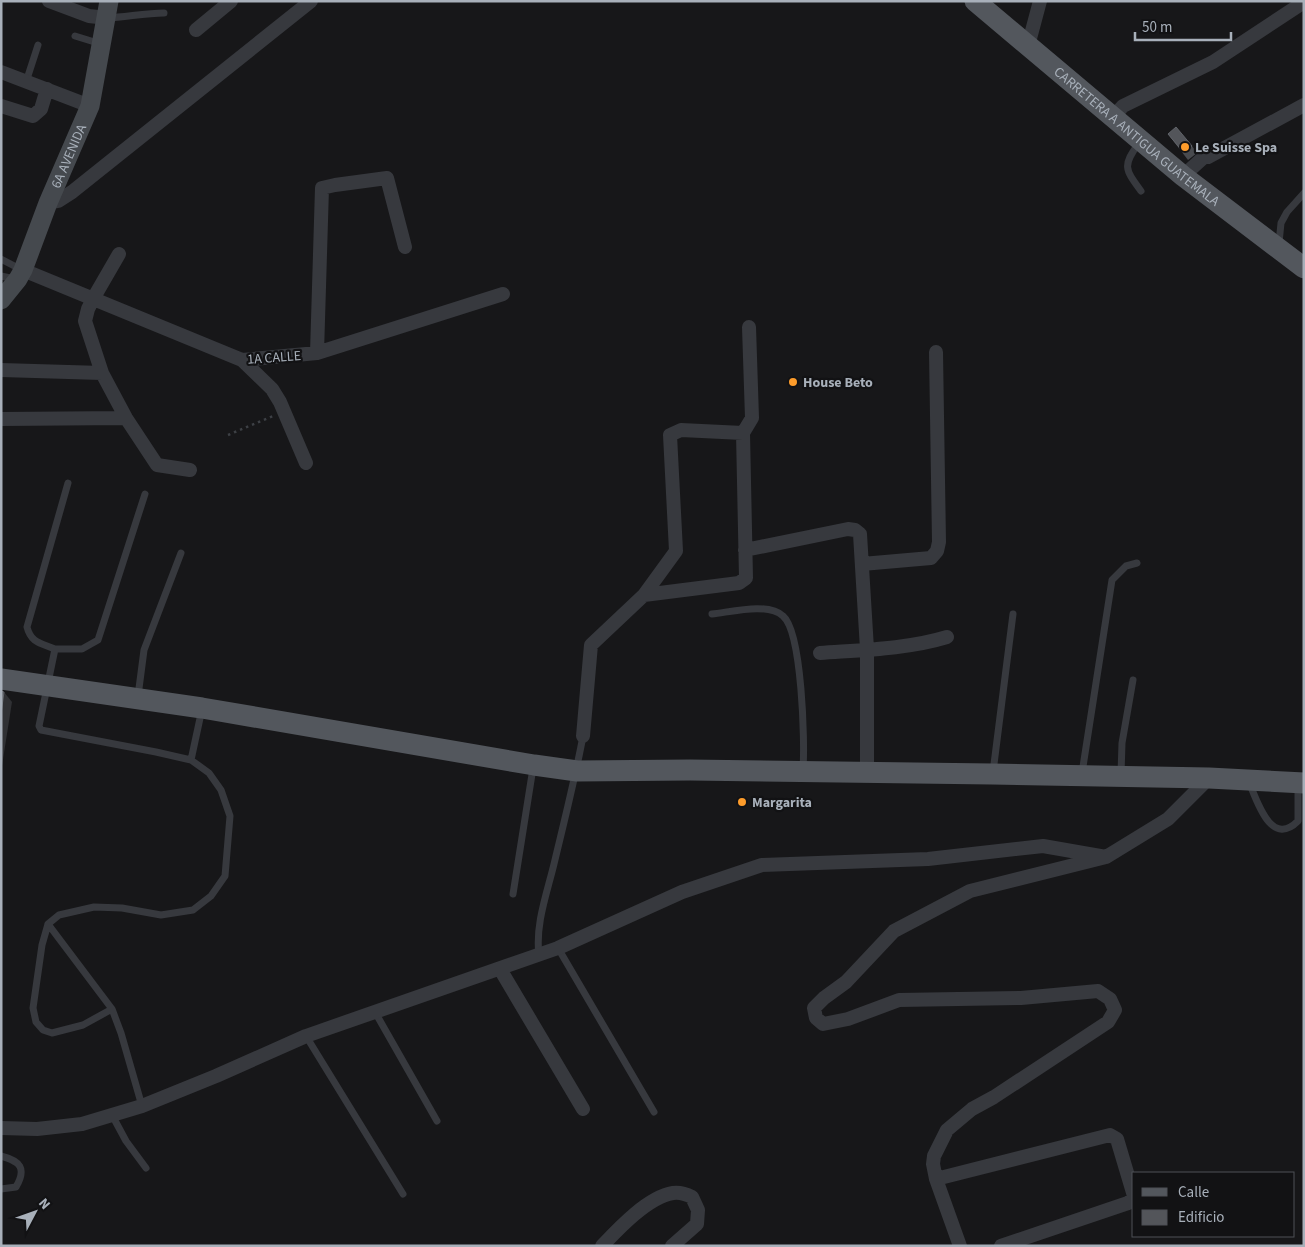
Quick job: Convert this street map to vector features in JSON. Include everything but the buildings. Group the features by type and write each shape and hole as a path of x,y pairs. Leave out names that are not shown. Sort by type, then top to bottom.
{"main road":[{"name":"CARRETERA A ANTIGUA GUATEMALA","path":"975,1 1187,179 1304,268"},
{"path":"1,679 202,708 577,771 690,770 992,774 1209,778 1301,783"}],"street":[{"path":"49,1 89,16 108,10"},
{"path":"196,30 231,1"},
{"path":"48,203 58,201 72,192 310,1"},
{"path":"1028,46 1040,1"},
{"path":"1113,117 1123,106 1213,62 1304,2"},
{"name":"6A AVENIDA","path":"1,300 48,203 90,106 108,10"},
{"path":"1,72 90,106"},
{"path":"1,106 34,116 41,108 47,90"},
{"path":"1187,179 1206,162 1208,157 1304,105"},
{"path":"317,353 322,188 387,178 405,247"},
{"path":"119,254 93,299 85,321 102,373 126,418 157,465 190,470"},
{"name":"1A CALLE","path":"14,275 93,299 242,360 317,353 503,294"},
{"path":"644,595 739,584 746,578 743,433 752,418 749,327"},
{"path":"862,564 931,558 937,551 939,542 936,352"},
{"path":"242,360 272,389 285,411 306,463"},
{"path":"1,370 102,373"},
{"path":"1,420 126,418"},
{"path":"583,736 591,645 644,595 676,551 670,435 681,430 743,433"},
{"path":"745,550 848,528 860,534 867,649 867,773"},
{"path":"820,653 931,642 947,637"},
{"path":"960,1246 936,1179 933,1164 934,1156 947,1130 972,1109 994,1097 1108,1022 1115,1010 1110,999 1098,991 1021,998 899,1000 848,1019 823,1024 816,1018 814,1008 846,982 894,930 970,891 1106,857 1168,819 1209,778"},
{"path":"1,1128 37,1129 82,1124 142,1106 306,1036 558,948 682,892 762,865 928,859 1043,846 1106,857"},
{"path":"500,969 583,1109"},
{"path":"936,1179 1110,1135 1117,1139 1132,1190"},
{"path":"602,1246 624,1222 659,1197 675,1192 692,1197 698,1210 696,1224 672,1246"},
{"path":"1001,1246 1128,1203 1132,1199"}],"lane":[{"path":"108,10 127,17 164,12"},
{"path":"75,36 102,44"},
{"path":"26,82 38,45"},
{"path":"1140,140 1127,162 1128,173 1141,191"},
{"path":"1278,249 1281,223 1287,212 1304,193"},
{"path":"1,259 14,275"},
{"path":"68,483 27,627 29,635 34,640 55,649 82,648 98,640 146,494"},
{"path":"137,699 144,650 181,553"},
{"path":"1081,776 1112,580 1126,566 1137,563"},
{"path":"712,614 764,608 782,615 791,627 797,656 803,721 804,750 802,772"},
{"path":"992,774 1013,614"},
{"path":"55,649 39,726 41,730 191,760 209,773 222,790 230,816 226,876 211,896 192,910 161,915 122,908 94,907 59,915 48,924 42,944 34,999 33,1008 36,1022 43,1030 52,1033 83,1026 112,1008"},
{"path":"1121,777 1122,743 1133,680"},
{"path":"191,760 202,708"},
{"path":"539,955 537,940 546,894 577,771 583,736"},
{"path":"513,894 534,765"},
{"path":"1248,780 1265,819 1275,827 1285,829 1293,826 1298,821 1301,783"},
{"path":"48,924 112,1008 121,1032 142,1106"},
{"path":"558,948 654,1112"},
{"path":"375,1012 437,1121"},
{"path":"306,1036 403,1194"},
{"path":"112,1115 126,1140 146,1168"},
{"path":"1,1156 14,1160 20,1167 21,1179 16,1187 1,1190"}],"path":[{"path":"228,435 285,411"}],"place":[{"name":"Le Suisse Spa","path":"1185,147"},
{"name":"House Beto","path":"793,382"},
{"name":"Margarita","path":"742,802"}]}
